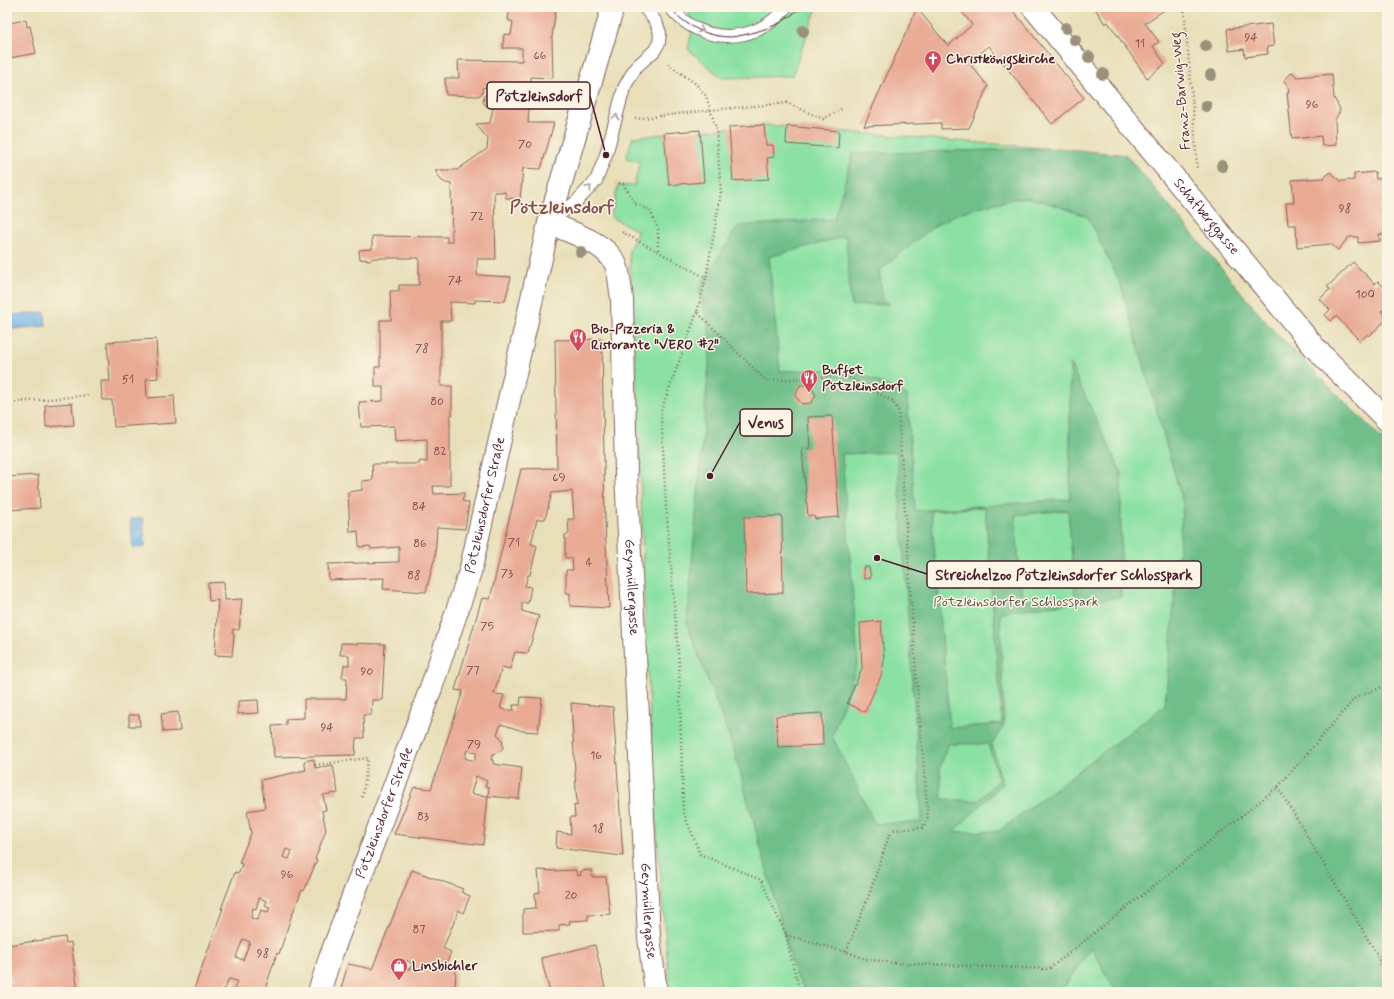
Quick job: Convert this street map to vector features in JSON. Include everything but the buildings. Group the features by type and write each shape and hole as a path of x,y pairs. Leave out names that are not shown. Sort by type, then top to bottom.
{"street":[{"name":"Pötzleinsdorfer Straße","path":"319,992 330,958 431,688 470,572 549,222 613,7"},
{"name":"Schafberggasse","path":"1033,7 1315,348 1387,420"},
{"name":"Geymüllergasse","path":"549,222 595,243 611,256 616,265 622,299 626,474 649,937 656,992"}],"lane":[{"path":"549,222 576,202 596,181 606,155 624,88 636,67 654,51 659,43 660,33 656,22 644,7"},
{"path":"670,7 683,20 700,30 720,36 732,37 755,31 767,25 778,18 786,7"}],"path":[{"name":"Franz-Barwig-Weg","path":"1184,7 1198,178 1197,185 1189,194"},
{"path":"666,62 696,84 706,96 716,128 721,192 706,278 697,312 661,411 666,506 679,664 682,811 700,854 760,880 786,935 795,974 801,992"},
{"path":"634,119 787,103 823,119 844,108"},
{"path":"610,181 623,184 636,204 650,210 658,229 658,251"},
{"path":"620,232 706,278"},
{"path":"697,312 766,381 844,375 892,401 898,410 928,817 924,828 891,830 868,898 846,952"},
{"path":"7,402 90,395"},
{"path":"786,935 866,959 894,963 1049,969 1278,788 1355,698 1387,685"},
{"path":"315,765 368,758 362,802"},
{"path":"1278,788 1375,951 1387,978"}],"green space":[{"path":"688,7 817,7 792,76 722,78 688,49 692,31"},
{"name":"Pötzleinsdorfer Schlosspark","path":"764,125 1126,155 1272,329 1387,444 1387,992 670,992 655,811 645,621 638,410 629,250 638,231 611,217 618,185 634,185 640,162 626,158 633,137"},
{"path":"1057,148 1126,155 1272,329 1387,444 1387,992 1116,992 1091,947 1061,992 806,992 795,974 734,750 687,624 711,339 699,288 738,226 834,219 853,154","holes":["1025,197 1052,204 1088,217 1121,285 1183,503 1165,705 999,831 953,832 1002,785 992,744 1004,725 1000,612 1121,597 1121,472 1070,364 1070,499 915,511 907,395 850,369 780,371 769,257 846,236 851,306 890,304 883,299 879,271 942,221 965,211 989,204","897,452 922,822 875,824 832,736 858,662 842,454","985,507 1002,724 950,728 931,511","1068,510 1075,597 1022,601 1015,515","948,744 988,744 999,780 978,801 942,799 940,768"]}],"water":[{"path":"45,312 46,326 11,329 9,315"},
{"path":"143,518 145,547 133,548 130,519"}],"tram line":[{"path":"670,7 682,20 705,33 731,37 741,36 774,26 785,20 800,7"}],"place":[{"name":"Christkönigskirche","path":"933,74"},
{"name":"Pötzleinsdorf","path":"606,155"},
{"name":"Bio-Pizzeria & Ristorante \"VERO #2\"","path":"578,352"},
{"name":"Buffet Pötzleinsdorf","path":"809,393"},
{"name":"Venus","path":"710,476"},
{"name":"Streichelzoo Pötzleinsdorfer Schlosspark","path":"877,558"},
{"name":"Linsbichler","path":"399,981"}],"district":[{"name":"Pötzleinsdorf","path":"562,208"}]}
